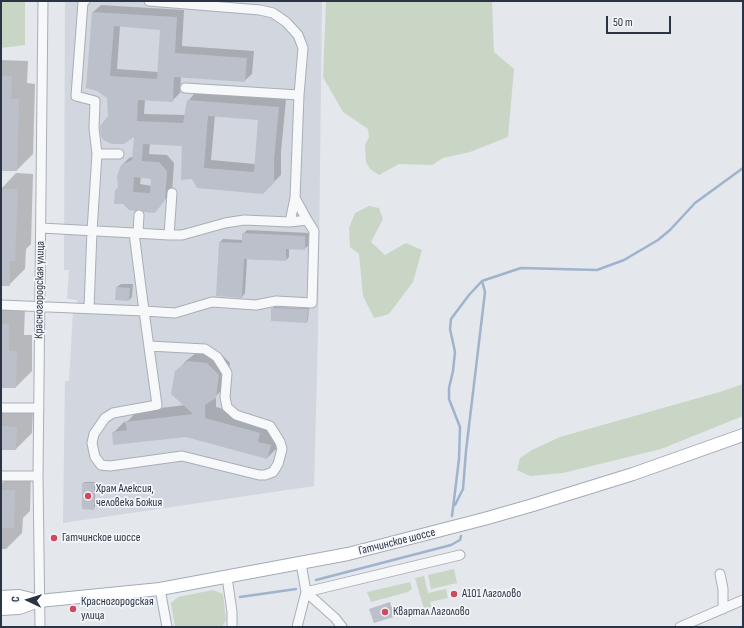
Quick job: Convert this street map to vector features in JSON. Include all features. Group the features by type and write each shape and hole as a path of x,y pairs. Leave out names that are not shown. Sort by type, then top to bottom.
{"main road":[{"name":"Гатчинское шоссе","path":"1,609 19,608 39,601 160,589 361,551 526,507 633,474 743,435"},
{"name":"Гатчинское шоссе","path":"1,597 19,596 39,601"}],"street":[{"name":"Красногородская улица","path":"40,627 38,476 43,1"},
{"path":"85,1 83,2 76,96 95,101 94,128 97,154 89,308"},
{"path":"148,1 260,10 273,13 286,22 298,35 303,48 299,95 295,198 290,222"},
{"path":"185,88 299,95"},
{"path":"97,154 119,154"},
{"path":"169,235 172,193"},
{"path":"1,305 175,313 212,302 256,305 276,301 312,303 314,232 295,198"},
{"path":"139,215 136,233 144,311 157,405 114,413 105,418 94,434 92,444 95,457 101,465 110,466 182,456 259,475 265,475 273,472 278,464 282,449 280,442 270,426 236,415 227,407 225,397 227,373 217,357 205,349 149,346"},
{"path":"41,228 182,235 225,223 244,220 290,222 307,220"},
{"path":"1,408 39,408"},
{"path":"1,476 38,476"},
{"path":"306,592 460,555"},
{"path":"297,627 306,592 301,563"},
{"path":"720,574 723,588 723,609"},
{"path":"227,577 232,612 232,627"},
{"path":"160,589 168,627"},
{"path":"306,592 335,618 342,627"},
{"path":"680,627 743,600"}],"shaded area":[{"path":"65,1 322,1 318,334 314,486 63,523 65,381 69,381 73,312 77,308 77,300 67,299 69,270 64,270"}],"green space":[{"path":"1,1 25,1 25,45 1,48"},
{"path":"326,1 492,1 494,52 514,69 508,137 470,152 443,158 432,165 399,164 379,175 370,169 366,162 365,145 369,137 368,129 343,112 323,77"},
{"path":"369,206 379,208 383,219 371,242 385,255 406,243 422,250 413,282 389,314 374,318 363,296 359,254 350,247 349,228 355,213"},
{"path":"743,384 743,416 661,449 563,473 530,476 517,470 520,458 532,450 560,437"},
{"path":"454,569 457,583 431,589 428,575"},
{"path":"424,576 428,593 446,589 448,598 430,602 431,607 424,609 415,578"},
{"path":"410,582 412,589 408,592 371,602 367,592"},
{"path":"213,590 223,594 226,620 222,627 175,627 171,603 178,597"}],"building":[{"path":"92,12 177,17 175,53 247,58 245,82 174,77 173,102 138,100 137,121 183,123 187,100 279,107 274,160 274,183 263,194 197,188 192,179 181,180 182,146 143,144 142,161 159,162 167,171 165,200 155,213 144,212 140,209 135,211 129,210 123,204 114,204 115,190 118,189 117,176 121,165 132,160 134,137 124,144 112,144 103,140 100,126 108,116 107,98 97,91 86,88","holes":["114,26 160,30 157,79 110,76","208,116 258,120 254,172 204,168","134,177 151,179 150,193 133,192"]},
{"path":"1,76 12,76 11,99 19,99 17,171 1,171"},
{"path":"1,189 18,189 15,261 10,261 10,286 1,286"},
{"path":"242,233 305,236 305,250 286,249 286,261 244,259 242,298 216,296 219,242 242,243"},
{"path":"116,287 130,288 129,301 115,300"},
{"path":"271,308 308,309 307,323 271,321"},
{"path":"1,324 9,324 9,351 17,351 16,388 1,388"},
{"path":"188,361 207,363 219,375 216,398 205,405 205,418 260,433 258,442 271,445 267,459 186,437 113,445 112,432 127,430 125,422 193,414 171,394 175,371"},
{"path":"1,426 17,427 16,450 1,450"},
{"name":"Храм Алексия, человека Божия","path":"82,483 94,483 94,510 82,509"},
{"path":"1,490 15,490 14,528 1,528"},
{"name":"Квартал Лаголово","path":"388,603 390,608 397,605 400,615 374,623 369,609"}],"waterway":[{"path":"452,516 459,459 460,427 449,399 449,388 455,352 450,329 451,319 469,295 482,281 521,268 597,270 624,260 658,240 670,230 695,203 743,168"},
{"path":"455,505 463,489 466,451 485,292 482,281"},
{"path":"316,580 451,545 460,540 461,536"},
{"path":"240,597 296,589"}],"place":[{"name":"Храм Алексия, человека Божия","path":"88,496"},
{"name":"Гатчинское шоссе","path":"54,538"},
{"name":"А101 Лаголово","path":"454,594"},
{"name":"Красногородская улица","path":"73,609"},
{"name":"Квартал Лаголово","path":"385,612"}]}
